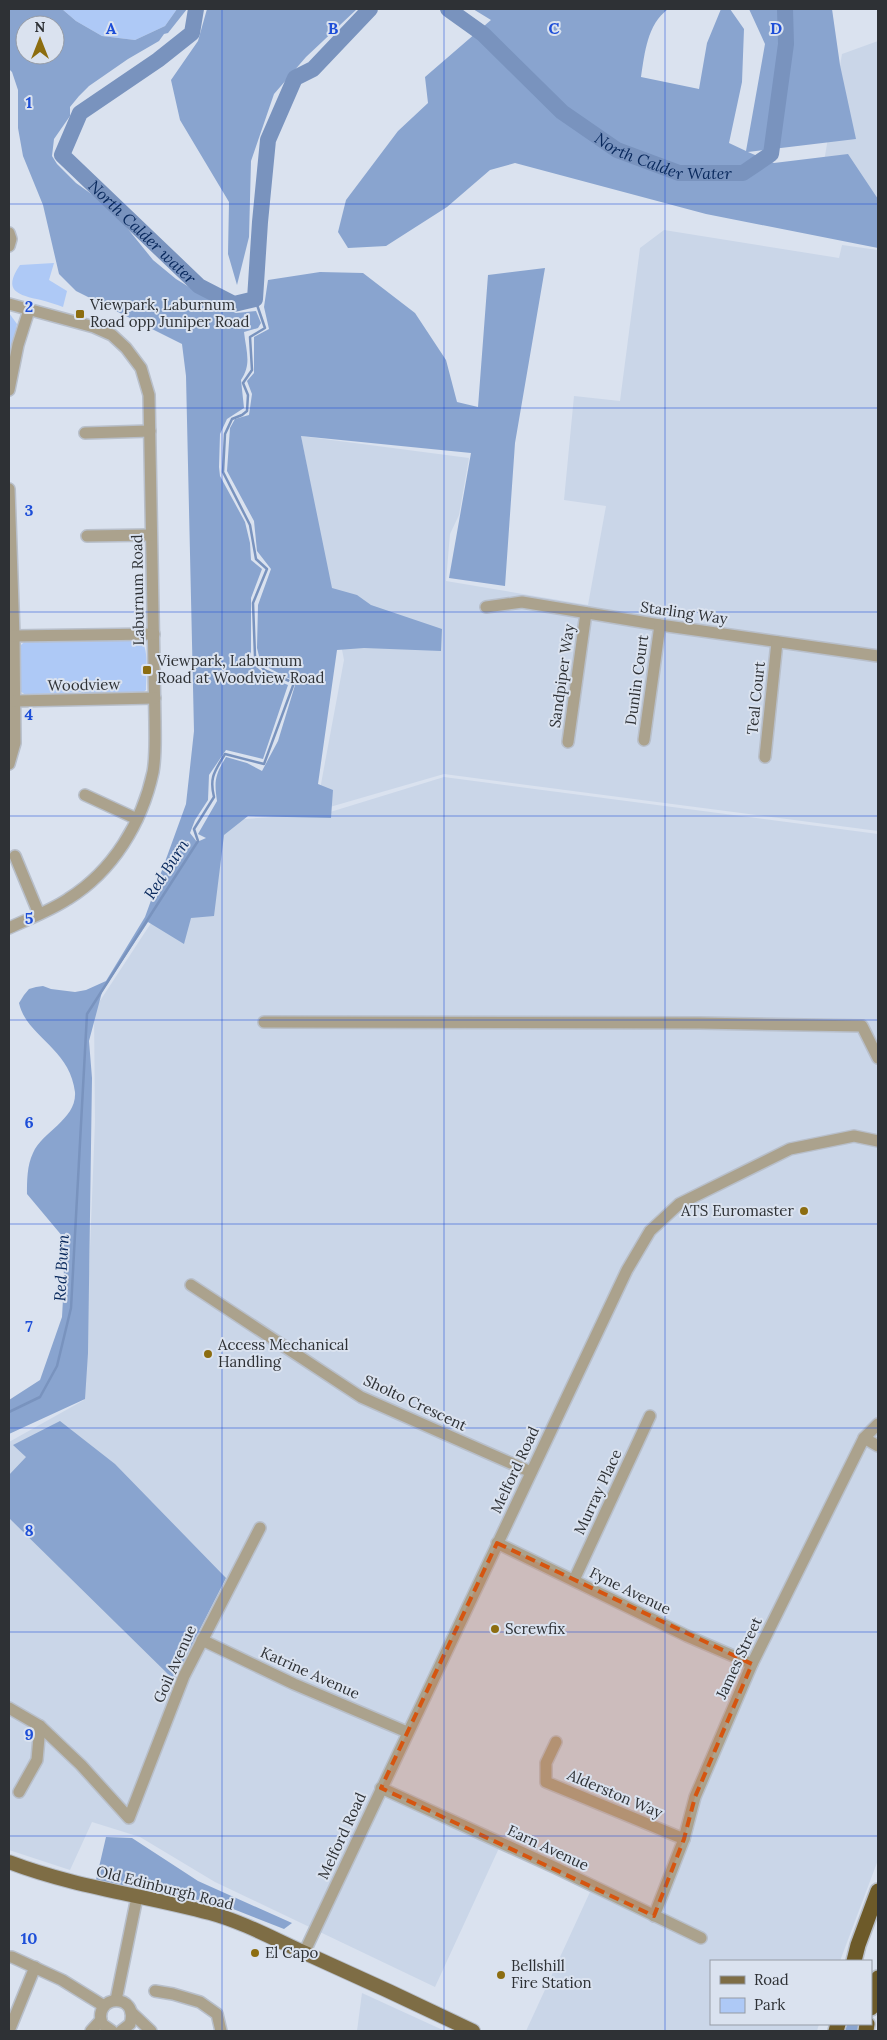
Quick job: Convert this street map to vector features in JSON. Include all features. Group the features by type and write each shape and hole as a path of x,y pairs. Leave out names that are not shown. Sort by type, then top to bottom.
{"highway":[{"path":"854,1960 878,1891"},
{"path":"872,2004 878,1978"}],"main road":[{"name":"Old Edinburgh Road","path":"9,1862 37,1873 211,1914 246,1926 473,2031"}],"street":[{"path":"9,233 9,246"},
{"name":"Laburnum Road","path":"9,304 94,327 112,335 126,348 141,368 149,395 155,698 153,770 137,819 119,851 107,867 88,885 67,900 9,928"},
{"path":"9,390 18,345 29,310"},
{"path":"85,433 150,431"},
{"path":"9,489 14,636 15,743 9,764"},
{"path":"87,536 151,535"},
{"name":"Starling Way","path":"486,607 522,602 660,625 878,656"},
{"name":"Sandpiper Way","path":"568,742 586,613"},
{"name":"Dunlin Court","path":"644,740 660,625"},
{"path":"14,636 154,634"},
{"name":"Teal Court","path":"765,756 777,642"},
{"name":"Woodview","path":"14,701 155,698"},
{"path":"85,795 137,819"},
{"path":"16,856 39,914"},
{"path":"264,1022 700,1023 862,1026 878,1058"},
{"name":"Melford Road","path":"304,1953 380,1788 627,1270 650,1231 679,1204 790,1150 854,1136 878,1141"},
{"name":"Sholto Crescent","path":"191,1285 361,1397 531,1472"},
{"name":"Murray Place","path":"574,1580 650,1416"},
{"name":"James Street","path":"654,1916 684,1839 694,1797 752,1664 864,1438 878,1424"},
{"path":"864,1438 878,1446"},
{"name":"Goil Avenue","path":"40,1726 81,1765 129,1818 184,1676 260,1528"},
{"name":"Fyne Avenue","path":"497,1543 687,1636 752,1664"},
{"name":"Katrine Avenue","path":"202,1640 294,1684 407,1732"},
{"path":"9,1708 40,1726 37,1760 19,1792"},
{"name":"Alderston Way","path":"556,1742 546,1763 546,1782 684,1839"},
{"name":"Earn Avenue","path":"380,1788 556,1868 701,1938"},
{"path":"116,2000 137,1897"},
{"path":"9,1957 62,1980 104,2006"},
{"path":"9,2031 35,1967"},
{"path":"155,1991 200,2002 217,2014 220,2031"},
{"path":"112,2031 104,2027 100,2014 104,2006 116,2000"},
{"path":"116,2000 127,2005 131,2012 152,2031"},
{"path":"122,2031 130,2024 131,2012"},
{"path":"90,2031 101,2020"}],"highlighted area":[{"path":"497,1543 752,1664 695,1797 684,1839 654,1916 381,1788"}],"shaded area":[{"path":"9,9 62,9 76,21 102,36 135,40 165,26 177,9 187,9 168,33 164,34 159,41 128,59 89,86 79,96 70,107 70,116 54,139 52,156 57,164 76,183 111,208 153,260 176,279 223,308 236,313 256,311 261,323 258,328 244,332 247,363 241,380 244,408 227,419 220,434 219,467 220,476 245,522 250,543 251,560 262,569 251,598 251,662 268,677 288,685 263,759 226,750 209,775 208,800 195,820 190,833 197,842 206,838 198,834 217,801 216,778 226,757 247,763 262,771 278,741 296,682 261,664 257,648 258,605 271,569 257,551 254,521 227,471 230,428 235,419 249,415 252,394 247,381 254,373 254,337 269,329 264,307 268,280 320,272 363,273 415,313 446,360 457,402 478,407 488,275 545,268 515,443 505,586 449,578 471,453 301,436 332,588 357,595 371,605 442,629 441,651 364,648 337,650 318,784 333,790 331,818 248,816 224,835 214,916 191,918 184,944 148,922 102,992 89,1041 92,1078 88,1353 85,1399 9,1434 9,1400 40,1380 62,1317 64,1281 63,1237 27,1194 28,1168 38,1145 71,1110 75,1092 65,1064 30,1025 19,1003 29,989 36,987 43,986 75,992 86,990 106,981 145,917 186,804 194,731 186,376 182,344 76,291 59,274 43,205 23,156 18,128 18,90 12,72 9,69"},
{"path":"207,9 357,9 306,57 274,94 251,161 249,237 237,285 228,254 229,202 180,120 171,80 198,41"},
{"path":"473,9 668,9 661,15 651,31 641,77 699,89 707,43 721,9 730,9 744,29 742,82 729,143 746,151 765,44 749,9 832,9 840,65 856,139 748,152 774,163 848,154 878,199 878,248 706,214 515,163 490,170 447,207 386,246 348,248 338,232 346,200 398,131 428,103 425,77 491,20"},
{"path":"878,41 878,200 819,192 842,54"},
{"path":"664,230 839,258 842,245 878,250 878,831 444,774 316,811 344,660 301,436 469,458 459,515 450,534 446,581 588,605 606,506 564,500 574,396 620,401 640,248"},
{"path":"444,777 878,834 878,1860 840,1960 710,1960 710,2025 819,2025 817,2031 526,2031 590,1892 499,1848 435,1987 215,1882 140,1837 92,1822 70,1870 9,1850 9,1442 84,1400 95,1122 94,1010 218,821 327,813"},
{"path":"60,1421 115,1464 226,1578 174,1680 9,1518 9,1475 26,1457 13,1445"},
{"path":"106,1837 132,1838 198,1881 292,1923 284,1929 223,1905 96,1880"},
{"path":"362,1993 445,2031 357,2031"},
{"path":"847,2025 860,2025 859,2031 845,2031"}],"green space":[{"path":"62,9 177,9 165,26 135,40 102,36 76,21"},
{"path":"54,263 49,280 67,291 63,307 25,296 15,290 12,281 20,265"},
{"path":"9,313 17,324 9,363"},
{"path":"139,639 145,648 147,662 146,690 141,694 85,696 81,692 37,694 34,697 27,696 20,691 20,646 25,641"}],"waterway":[{"name":"North Calder water","path":"196,9 192,33 158,60 80,113 62,155 199,286 234,304 255,299 268,140 295,78 313,69 370,9"},
{"name":"North Calder Water","path":"448,9 483,34 562,112 617,150 679,173 743,173 771,154 786,44 785,9"},
{"name":"Red Burn","path":"9,1412 40,1397 57,1366 71,1308 87,1014 198,841 194,829 214,797 213,779 225,754 264,764 294,683 264,670 255,656 253,603 267,569 256,559 250,525 223,472 225,434 232,419 247,411 248,395 243,383 252,370 250,337 265,328 255,299"}],"place":[{"name":"Viewpark, Laburnum Road opp Juniper Road","path":"80,314"},
{"name":"Viewpark, Laburnum Road at Woodview Road","path":"147,670"},
{"name":"ATS Euromaster","path":"804,1211"},
{"name":"Access Mechanical Handling","path":"208,1354"},
{"name":"Screwfix","path":"495,1629"},
{"name":"El Capo","path":"255,1953"},
{"name":"Bellshill Fire Station","path":"501,1975"}]}
